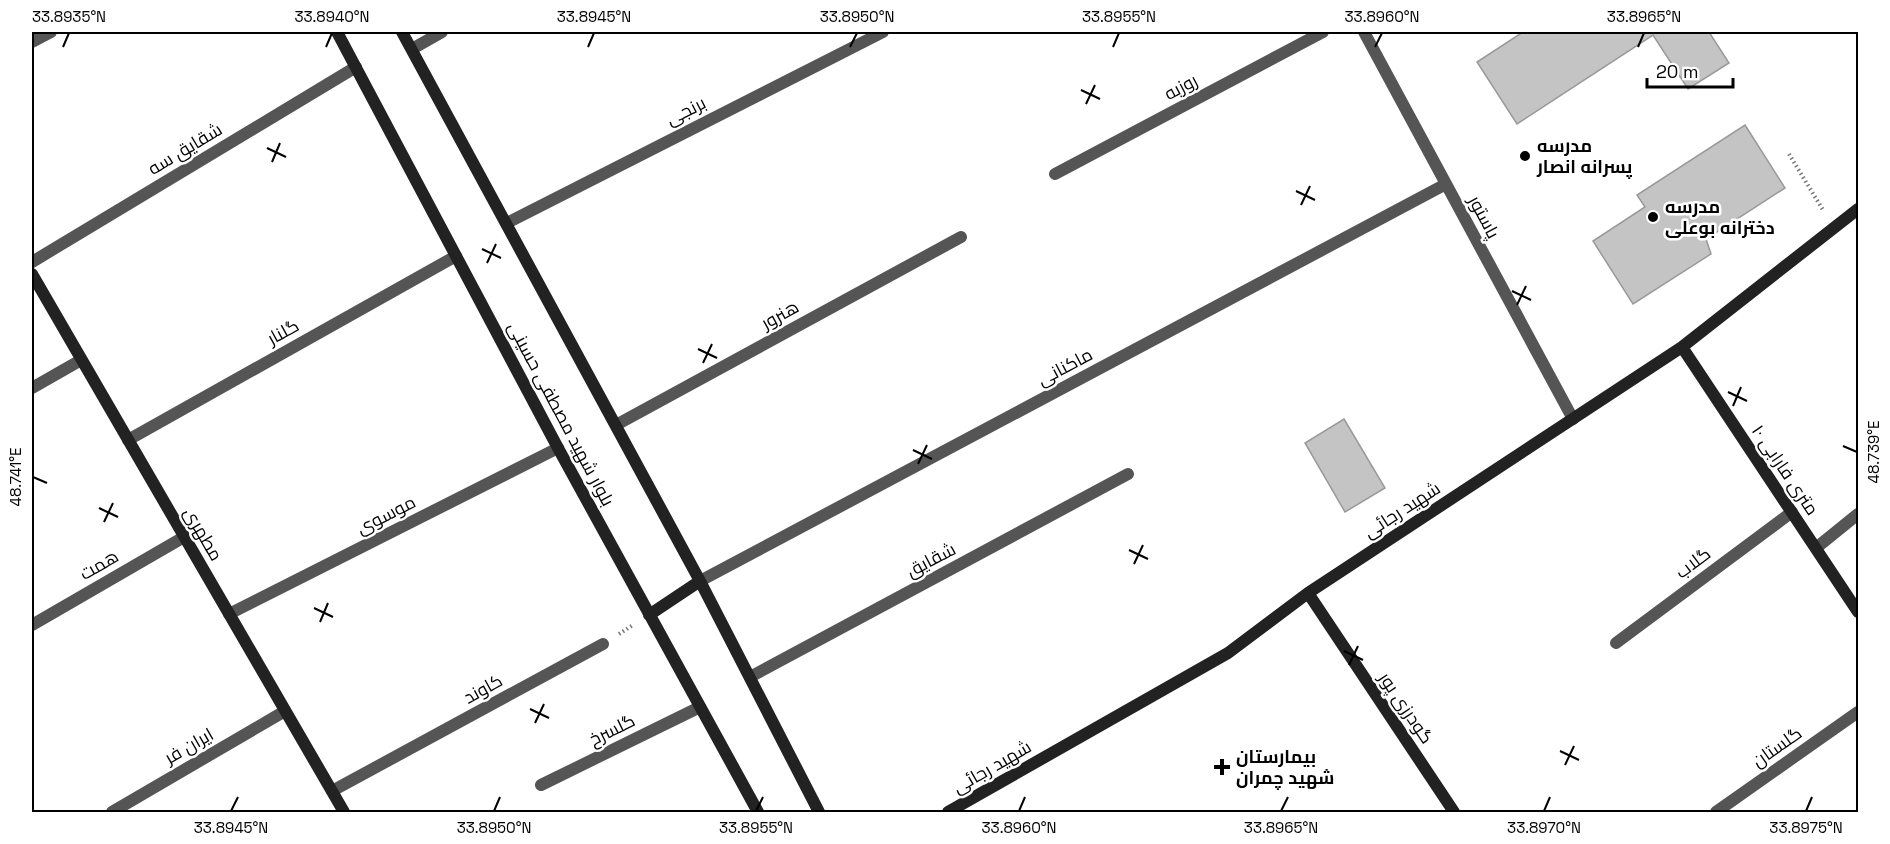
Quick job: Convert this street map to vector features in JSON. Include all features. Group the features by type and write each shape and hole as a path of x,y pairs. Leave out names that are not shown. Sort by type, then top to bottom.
{"street":[{"path":"32,42 51,32"},
{"name":"بلوار شهید مصطفی حسینی","path":"337,32 558,448 758,813"},
{"path":"402,32 700,581 819,813"},
{"path":"412,49 442,32"},
{"name":"برنجی","path":"507,223 883,32"},
{"name":"روزبه","path":"1055,174 1323,32"},
{"name":"پاستور","path":"1364,32 1573,419"},
{"name":"شقایق سه","path":"32,262 356,67"},
{"name":"ماکنانی","path":"700,581 1446,184"},
{"name":"شهید رجائی","path":"948,813 1228,653 1308,593 1682,347 1858,209"},
{"name":"هنرور","path":"616,424 961,237"},
{"name":"گلنار","path":"128,440 456,256"},
{"name":"مطهری","path":"32,274 344,813"},
{"name":"۱۰ متری فارابی","path":"1682,347 1858,612"},
{"path":"32,388 81,360"},
{"name":"موسوی","path":"229,614 558,448"},
{"name":"شقایق","path":"750,677 1128,474"},
{"name":"گلاب","path":"1616,643 1792,512"},
{"path":"1816,548 1858,514"},
{"name":"همت","path":"32,625 184,537"},
{"path":"650,615 700,581"},
{"name":"گودرزی پور","path":"1308,593 1454,813"},
{"name":"کاوند","path":"332,792 603,644"},
{"name":"گلسرخ","path":"541,785 700,707"},
{"name":"ایران فر","path":"112,813 285,711"},
{"name":"گلستان","path":"1716,812 1858,712"}],"path":[{"path":"1789,154 1834,228"},
{"path":"603,644 650,615"}],"building":[{"path":"1523,32 1709,32 1729,63 1688,89 1653,35 1517,124 1477,62"},
{"path":"1745,125 1785,188 1706,239 1711,254 1633,304 1593,241 1645,207 1637,195"},
{"path":"1344,419 1385,488 1345,512 1305,443"}],"place":[{"name":"مدرسه پسرانه انصار","path":"1525,156"},
{"name":"مدرسه دخترانه بوعلی","path":"1653,217"},
{"name":"بیمارستان شهید چمران","path":"1222,767"}]}
